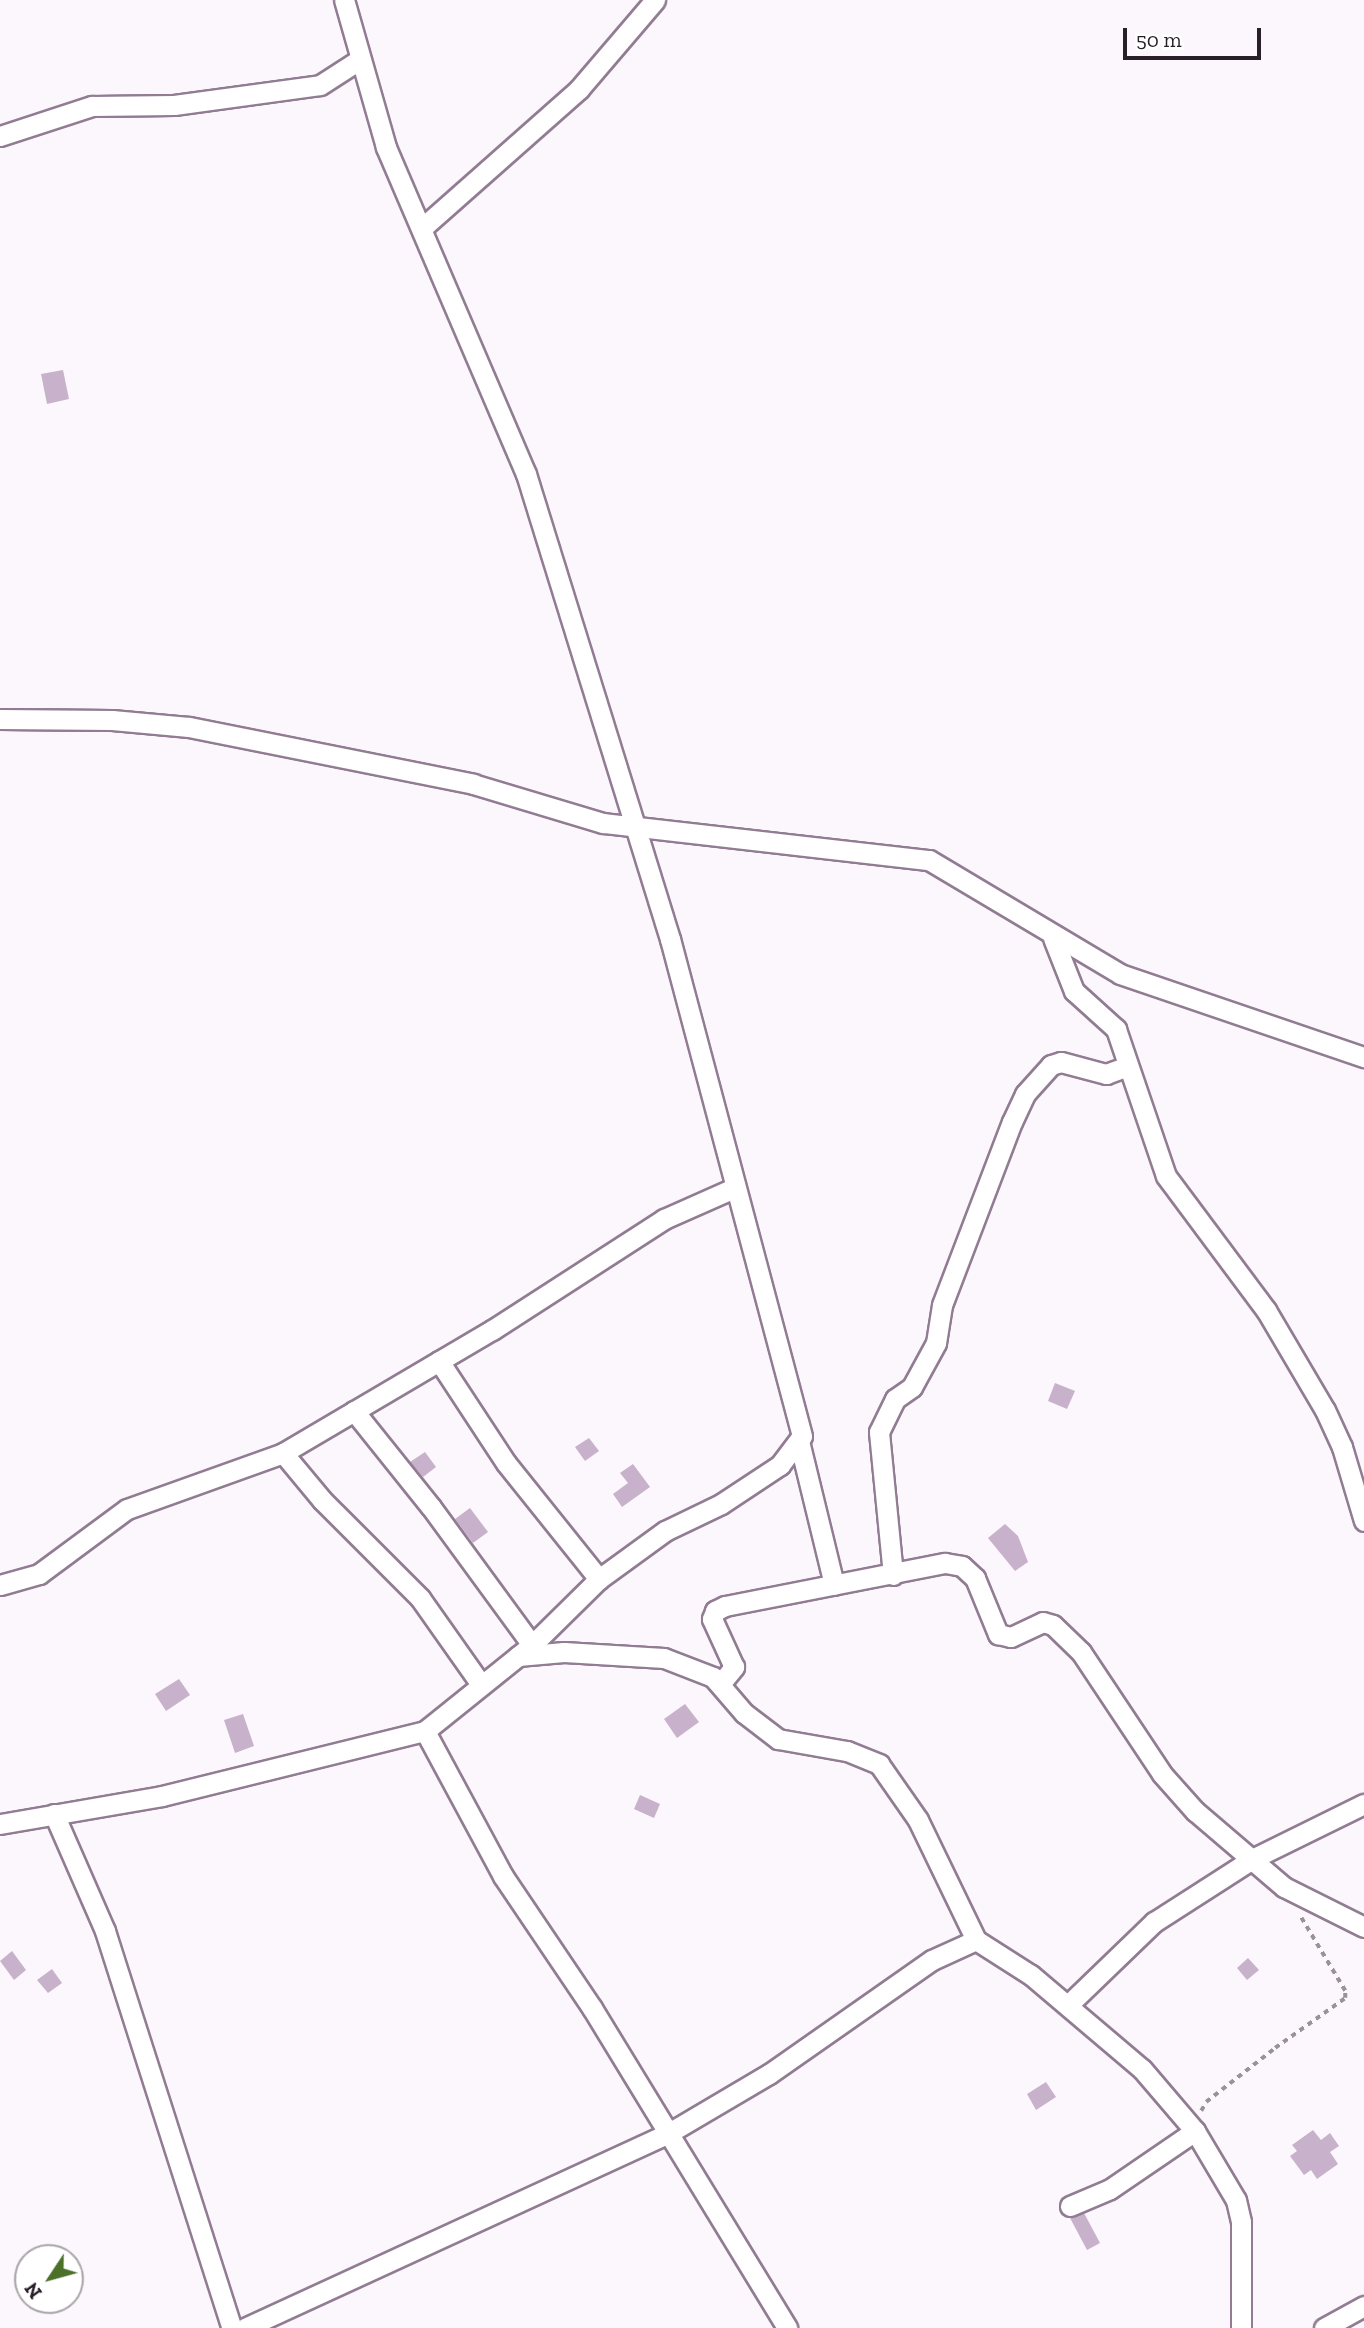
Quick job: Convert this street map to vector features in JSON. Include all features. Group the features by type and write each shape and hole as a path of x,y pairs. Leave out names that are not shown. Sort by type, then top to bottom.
{"street":[{"path":"344,0 386,147 526,474 670,939 734,1188 794,1396 799,1441 834,1585"},
{"path":"422,228 579,89 655,0"},
{"path":"0,136 92,107 174,106 320,85 359,60"},
{"path":"0,719 112,720 189,727 473,784 592,820 929,860 958,874 1053,938 1120,974 1364,1057"},
{"path":"1053,938 1074,991 1116,1029 1166,1176 1199,1214 1266,1310 1325,1410 1364,1521"},
{"path":"893,1575 879,1432 895,1399 912,1387 936,1343 942,1305 1012,1122 1025,1094 1051,1065 1061,1062 1106,1074 1128,1066"},
{"path":"0,1585 39,1574 127,1509 283,1453 439,1362 642,1232 734,1188"},
{"path":"439,1362 506,1464 599,1579"},
{"path":"354,1411 424,1497 525,1651"},
{"path":"0,1824 162,1796 425,1731 480,1683 525,1651 599,1579 665,1531 762,1478 793,1452 799,1441"},
{"path":"283,1453 322,1500 420,1598 480,1683"},
{"path":"721,1683 734,1661 712,1619 715,1611 752,1597 893,1575 945,1563 962,1566 975,1578 987,1617 1004,1638 1043,1622 1053,1625 1088,1660 1162,1774 1195,1811 1284,1887 1364,1927"},
{"path":"525,1651 651,1656 704,1671 721,1683 744,1713 778,1739 847,1751 879,1764 918,1820 976,1940"},
{"path":"425,1731 503,1876 592,2008 787,2328"},
{"path":"1068,2006 1154,1922 1252,1859 1364,1804"},
{"path":"54,1814 105,1931 232,2328"},
{"path":"245,2328 667,2134 769,2074 932,1959 976,1940 990,1945 1068,2006 1160,2085 1200,2137 1236,2200 1241,2222 1241,2328"},
{"path":"1070,2206 1128,2179 1200,2137"},
{"path":"1324,2328 1364,2306"}],"path":[{"path":"1200,2137 1200,2116 1206,2102 1338,2006 1346,1995 1284,1887"}],"building":[{"path":"63,370 69,399 47,404 41,374"},
{"path":"1055,1383 1075,1391 1067,1409 1048,1401"},
{"path":"589,1438 599,1451 585,1461 575,1447"},
{"path":"425,1452 436,1467 423,1477 410,1462"},
{"path":"633,1464 650,1487 622,1507 613,1494 628,1483 620,1473"},
{"path":"470,1508 488,1532 473,1543 455,1519"},
{"path":"1005,1524 1018,1536 1028,1562 1015,1571 988,1538"},
{"path":"179,1679 190,1695 166,1711 155,1694"},
{"path":"685,1704 699,1722 677,1738 664,1719"},
{"path":"243,1714 254,1746 235,1753 224,1720"},
{"path":"640,1795 660,1804 654,1818 634,1809"},
{"path":"12,1951 26,1970 14,1980 0,1961"},
{"path":"1248,1958 1259,1970 1247,1980 1237,1968"},
{"path":"52,1969 62,1983 48,1993 37,1980"},
{"path":"1046,2082 1056,2097 1036,2110 1027,2094"},
{"path":"1313,2130 1321,2140 1330,2133 1339,2146 1330,2152 1338,2164 1317,2179 1311,2170 1304,2175 1290,2156 1297,2151 1292,2145"},
{"path":"1084,2213 1100,2243 1087,2250 1070,2218"}]}
